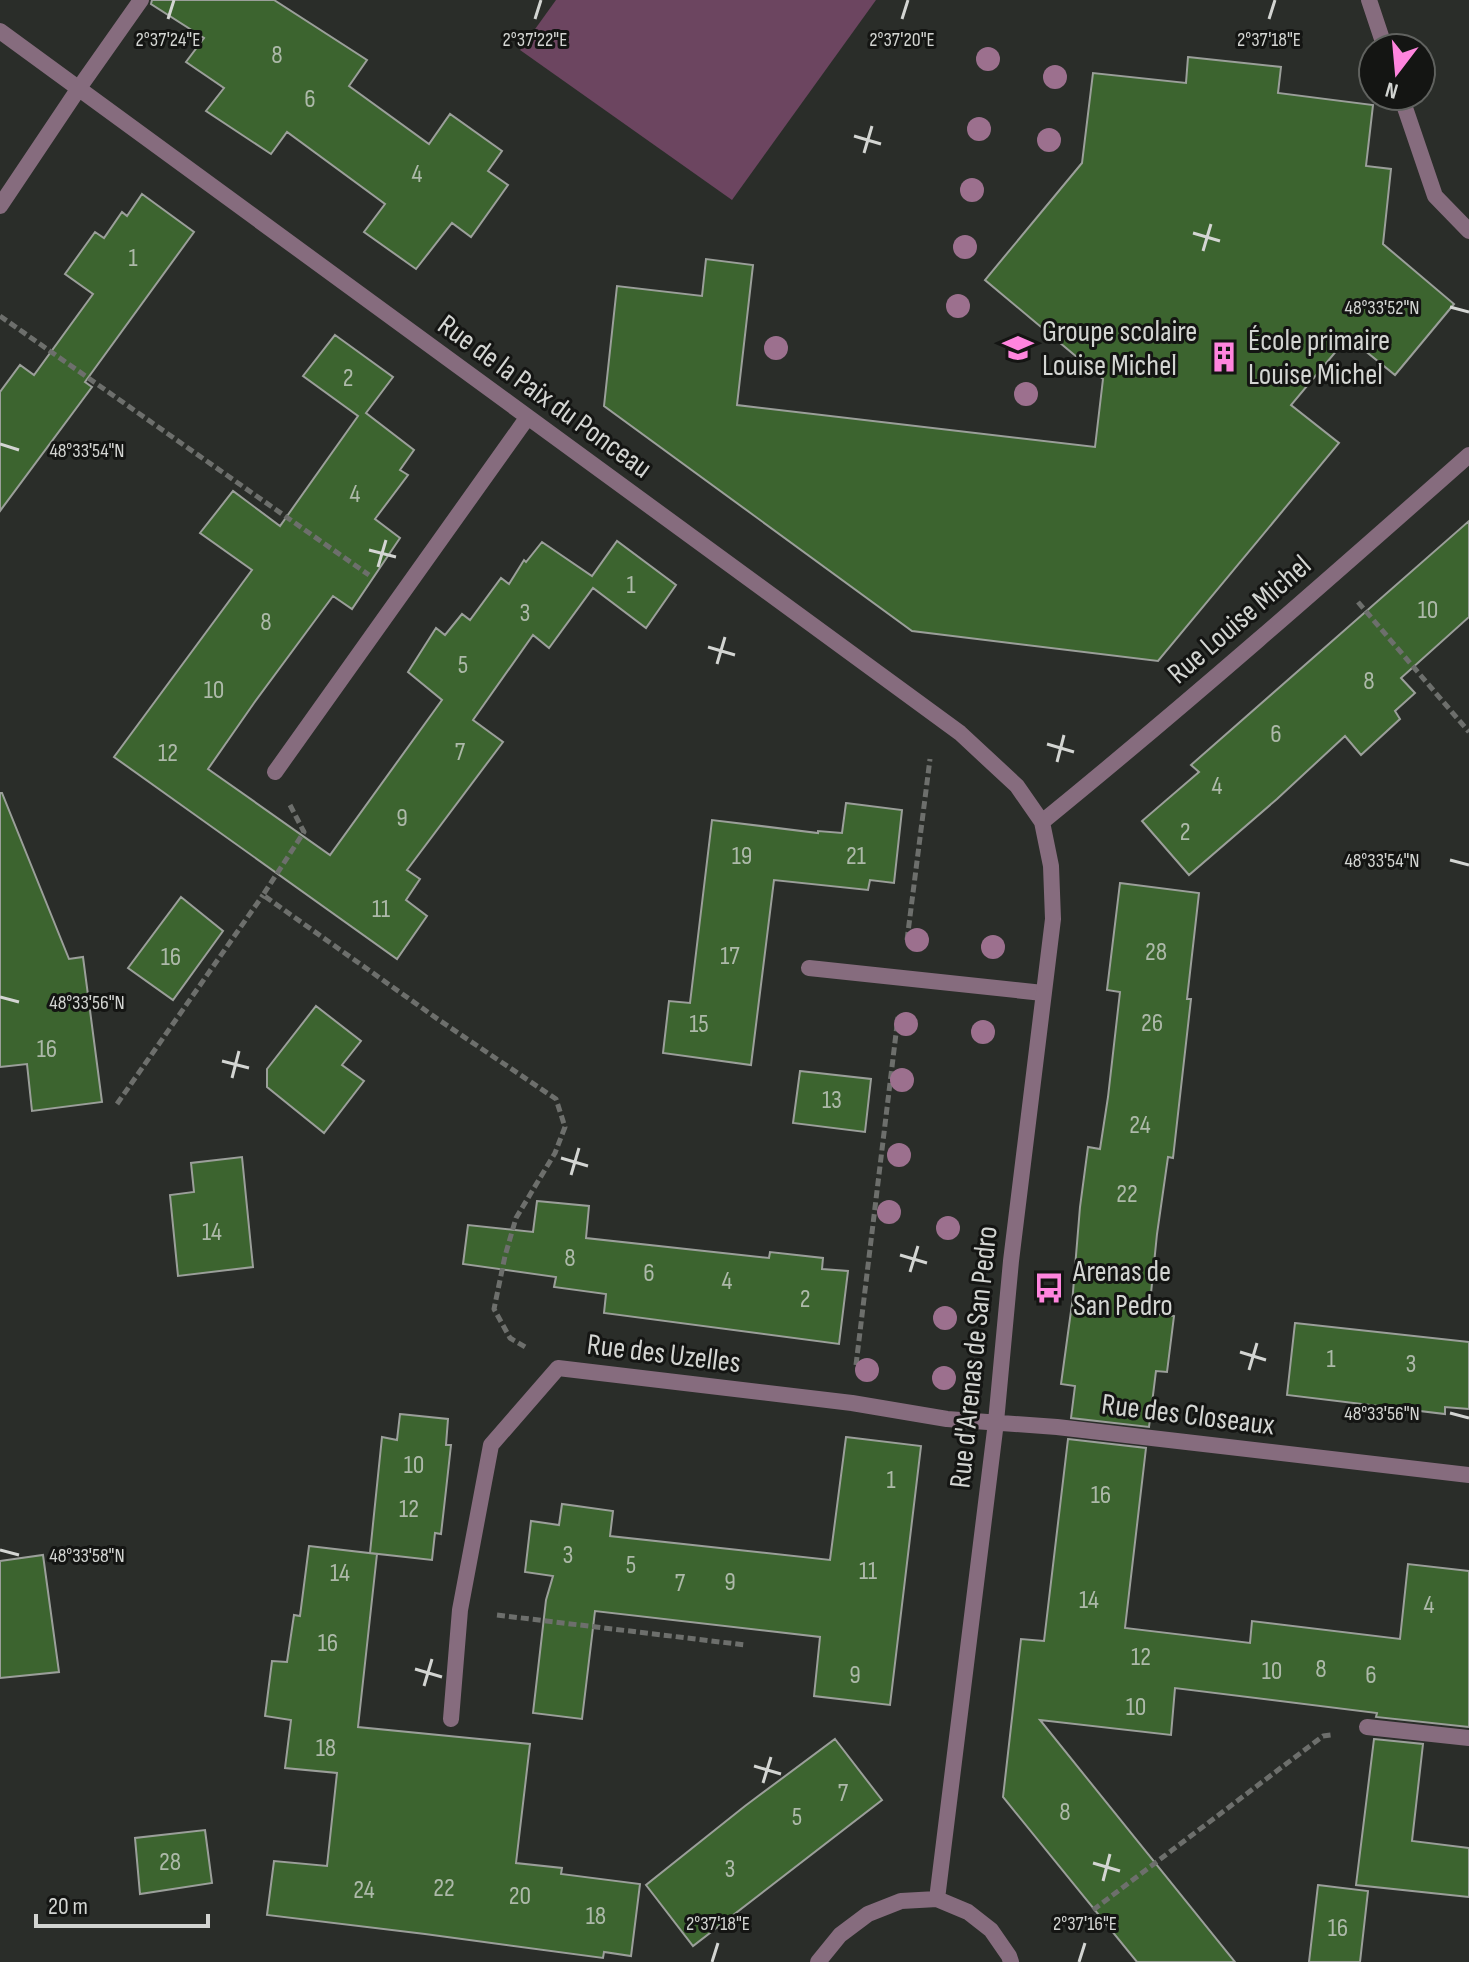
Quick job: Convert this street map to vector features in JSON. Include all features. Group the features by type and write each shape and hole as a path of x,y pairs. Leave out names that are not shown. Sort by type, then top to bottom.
{"street":[{"path":"0,206 141,0"},
{"path":"1369,0 1380,32"},
{"name":"Rue de la Paix du Ponceau","path":"0,31 960,733 1017,786 1042,822"},
{"path":"1406,112 1435,196 1469,231"},
{"path":"275,772 527,418"},
{"name":"Rue Louise Michel","path":"1042,822 1147,736 1469,455"},
{"name":"Rue d'Arenas de San Pedro","path":"937,1899 996,1422 1011,1261 1053,919 1051,866 1042,822"},
{"path":"809,968 1043,993"},
{"name":"Rue des Uzelles","path":"451,1719 460,1610 491,1445 558,1368 852,1403 947,1419 996,1422"},
{"name":"Rue des Closeaux","path":"996,1422 1469,1475"},
{"path":"1367,1727 1469,1738"},
{"path":"818,1962 840,1935 868,1914 901,1901 937,1899 968,1912 991,1930 1011,1962"}],"path":[{"path":"0,316 399,597"},
{"path":"1335,574 1469,732"},
{"path":"852,1403 931,754 960,733"},
{"path":"117,1104 304,832 275,772"},
{"path":"263,895 556,1099 565,1127 555,1153 516,1218 494,1309 510,1338 558,1368"},
{"path":"460,1610 745,1645"},
{"path":"1093,1910 1323,1736 1367,1727"}],"shaded area":[{"path":"556,0 876,0 732,200 520,50"}],"building":[{"path":"152,0 274,0 367,60 349,86 429,144 450,114 502,151 488,171 508,185 471,237 452,223 416,269 364,232 385,204 287,132 271,154 206,111 224,88 186,62 204,38 151,4"},
{"name":"École primaire Louise Michel","path":"1188,57 1281,67 1278,93 1357,103 1357,112 1372,112 1366,166 1391,169 1383,244 1454,304 1395,375 1348,337 1291,405 1339,443 1158,661 912,631 604,406 617,286 702,296 706,259 753,265 737,405 1095,447 1103,379 985,280 1082,163 1093,73 1186,83"},
{"path":"142,194 194,232 85,382 92,387 0,511 0,392 20,365 34,375 93,294 65,274 95,232 104,238 122,212 127,216"},
{"path":"335,335 393,377 366,413 414,450 400,470 408,475 375,519 400,538 352,609 333,596 208,769 330,855 442,700 408,672 436,628 445,635 462,614 470,620 501,578 509,584 524,560 526,562 542,542 592,576 617,541 676,585 646,628 593,588 549,648 533,635 473,720 503,742 407,870 420,879 406,900 427,916 397,959 114,757 252,570 200,533 233,491 280,526 358,416 303,376"},
{"path":"1469,521 1469,617 1401,678 1415,693 1395,711 1400,719 1361,755 1345,736 1189,875 1142,821 1199,772 1191,765"},
{"path":"0,793 69,959 83,957 102,1102 32,1111 27,1064 0,1067"},
{"path":"846,803 902,810 894,883 870,880 868,890 774,880 751,1065 663,1053 669,1001 690,1003 712,820 842,833"},
{"path":"1120,883 1199,893 1173,1158 1168,1157 1149,1313 1174,1316 1167,1372 1156,1371 1149,1427 1071,1418 1075,1386 1061,1384 1088,1147 1100,1149 1108,1097 1120,992 1107,990"},
{"path":"181,897 223,931 173,1000 128,968"},
{"path":"316,1006 361,1041 342,1065 364,1081 324,1133 267,1087 267,1069"},
{"path":"800,1071 871,1079 865,1132 793,1123"},
{"path":"242,1157 253,1267 178,1276 170,1195 194,1192 191,1163"},
{"path":"537,1201 589,1206 586,1238 769,1258 770,1252 823,1258 822,1269 848,1271 839,1344 604,1313 606,1294 554,1287 556,1277 463,1264 468,1225 533,1232"},
{"path":"1295,1323 1469,1342 1469,1409 1445,1407 1445,1414 1287,1395"},
{"path":"400,1414 448,1419 446,1445 451,1445 446,1490 441,1534 435,1533 432,1560 370,1553 382,1437 397,1440"},
{"path":"846,1437 921,1446 890,1705 814,1696 820,1637 595,1611 582,1719 533,1713 546,1600 553,1576 525,1572 531,1521 559,1525 562,1504 613,1511 610,1536 830,1560"},
{"path":"1068,1439 1146,1448 1125,1628 1250,1643 1252,1621 1400,1639 1408,1564 1469,1571 1469,1727 1175,1688 1171,1735 1040,1720 1235,1962 1137,1962 1003,1797 1021,1639 1044,1641"},
{"path":"309,1546 377,1554 358,1727 530,1744 516,1863 562,1868 561,1874 640,1884 631,1956 604,1952 603,1958 267,1915 274,1861 327,1866 337,1773 285,1768 291,1720 265,1716 272,1661 287,1662 294,1615 300,1616"},
{"path":"43,1555 59,1672 0,1678 0,1561"},
{"path":"835,1739 882,1800 693,1946 646,1885"},
{"path":"1374,1739 1423,1744 1412,1841 1469,1848 1469,1897 1356,1885"},
{"path":"205,1830 212,1883 140,1894 135,1838"},
{"path":"1318,1885 1368,1891 1360,1962 1309,1962"}],"place":[{"name":"Groupe scolaire Louise Michel","path":"1018,348"},
{"name":"École primaire Louise Michel","path":"1224,357"},
{"name":"Arenas de San Pedro","path":"1049,1288"}]}
